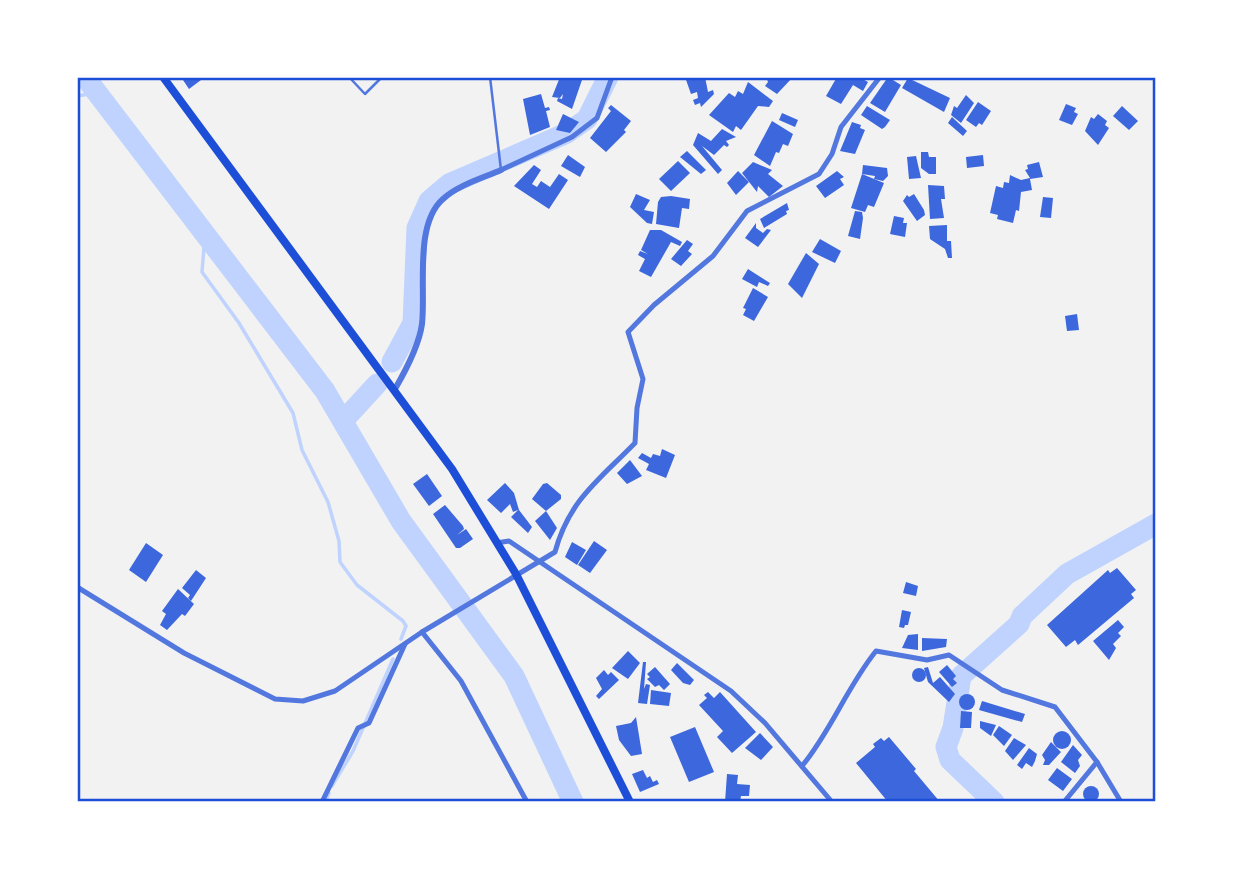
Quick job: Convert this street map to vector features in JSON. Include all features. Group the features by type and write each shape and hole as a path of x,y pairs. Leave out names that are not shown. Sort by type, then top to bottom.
{"highway":[{"path":"163,77 452,469 516,574 630,802"}],"street":[{"path":"395,389 404,374 421,327 425,236 431,215 443,198 572,137 597,118 612,77"},
{"path":"77,587 184,653 275,699 303,701 335,691 425,630 555,552 563,524 576,502 635,443 636,408 643,379 628,332 654,305 713,256 747,211 819,174 832,154 841,127 880,77"},
{"path":"496,543 509,541 731,691 765,723 832,802"},
{"path":"425,630 461,681 525,800"},
{"path":"322,802 358,728 369,723 405,644"},
{"path":"802,766 842,705 857,674 876,651 927,660 949,655 1002,690 1055,707 1097,762 1121,802"},
{"path":"1064,802 1097,762"}],"lane":[{"path":"349,77 365,93 382,77"},
{"path":"489,77 501,170"}],"building":[{"path":"181,77 205,77 189,89"},
{"path":"560,77 583,77 572,109 557,101 558,98 562,99 563,94 560,98 552,97"},
{"path":"685,77 705,77 708,92 713,90 714,94 701,107 700,103 695,105 693,100 698,98 697,92 691,94"},
{"path":"766,77 793,77 777,94 765,86 768,82"},
{"path":"837,77 859,77 868,82 863,91 853,85 841,104 826,96"},
{"path":"888,77 901,85 885,112 870,103"},
{"path":"908,78 950,98 944,112 902,88"},
{"path":"748,82 773,101 769,107 758,106 741,130 736,126 733,132 709,115 729,93 735,97 738,91 743,94"},
{"path":"541,94 545,108 549,107 550,110 546,111 550,127 530,135 523,99"},
{"path":"966,95 974,103 961,123 951,115 954,106 957,108"},
{"path":"978,102 991,111 982,125 979,123 976,127 966,120"},
{"path":"1066,104 1076,108 1074,112 1078,114 1072,125 1059,120"},
{"path":"611,105 631,121 624,130 626,132 606,152 590,138 611,111 608,108"},
{"path":"867,106 890,120 885,127 882,129 861,115"},
{"path":"1122,106 1138,121 1129,130 1113,116"},
{"path":"782,113 798,120 795,127 779,120"},
{"path":"563,114 579,122 570,133 556,130"},
{"path":"1098,114 1107,121 1105,125 1109,128 1098,145 1085,131 1091,117 1094,119"},
{"path":"952,117 967,131 963,136 948,123"},
{"path":"772,121 793,134 788,146 783,144 779,153 776,152 770,166 754,155"},
{"path":"852,122 861,125 860,128 865,130 855,154 840,151"},
{"path":"722,129 736,137 726,141 729,145 727,147 724,145 714,155 702,146 722,170 718,174 693,145 698,133 711,141"},
{"path":"687,151 706,170 701,174 680,157"},
{"path":"921,152 928,152 929,157 936,157 936,174 929,174 921,168"},
{"path":"568,155 585,167 580,177 561,166"},
{"path":"983,155 984,166 967,168 966,157"},
{"path":"916,156 921,178 909,179 907,157"},
{"path":"678,161 690,173 671,191 659,179"},
{"path":"753,162 772,170 768,174 783,186 769,197 758,186 757,192 742,173"},
{"path":"1039,162 1043,177 1030,179 1032,190 1021,192 1019,211 1016,210 1013,223 997,219 998,215 990,213 996,186 1003,188 1004,182 1009,183 1010,175 1021,180 1030,178 1025,170 1028,169 1027,165"},
{"path":"534,165 541,170 532,184 537,187 541,181 550,187 559,174 568,180 549,209 514,186"},
{"path":"863,165 887,168 888,176 883,181 874,179 875,176 862,174"},
{"path":"738,171 749,182 736,195 727,183"},
{"path":"837,171 844,177 840,179 844,185 825,198 816,186"},
{"path":"862,174 884,183 874,207 868,205 865,212 851,208"},
{"path":"928,185 944,186 945,199 941,199 944,218 930,219"},
{"path":"636,194 650,200 644,210 654,212 652,224 647,223 630,207"},
{"path":"914,194 925,215 917,221 903,201 907,195 909,197"},
{"path":"661,197 690,199 689,209 682,208 679,228 656,224 658,202"},
{"path":"1043,197 1053,198 1051,218 1040,217"},
{"path":"787,203 787,214 764,228 760,219"},
{"path":"855,211 862,212 860,239 848,236"},
{"path":"894,216 904,218 903,223 907,223 905,237 890,234"},
{"path":"756,223 756,228 763,233 767,229 771,230 758,247 745,238"},
{"path":"947,225 947,241 951,241 952,258 948,258 945,249 930,239 929,226"},
{"path":"650,230 661,230 682,242 680,246 671,242 651,277 639,271 645,259 638,255 640,251 648,254 641,250"},
{"path":"820,239 841,251 835,263 812,252"},
{"path":"687,240 693,244 688,251 692,254 681,266 671,259"},
{"path":"806,253 819,264 802,298 788,284"},
{"path":"748,269 770,283 768,286 759,282 757,287 742,279"},
{"path":"753,288 768,297 754,321 743,315 746,309 743,308"},
{"path":"1077,314 1079,330 1067,331 1065,316"},
{"path":"662,449 675,455 666,478 646,470 649,464 638,458 642,453 651,458 653,454 660,456"},
{"path":"630,460 642,476 627,484 617,473"},
{"path":"427,474 442,496 429,506 413,484"},
{"path":"505,483 514,493 519,510 532,527 528,533 511,517 518,510 513,512 510,504 501,513 487,500"},
{"path":"547,483 561,495 561,499 546,511 532,499 543,484"},
{"path":"445,505 463,526 464,529 457,535 466,529 473,539 460,548 456,548 433,514"},
{"path":"546,511 557,528 550,540 535,521"},
{"path":"594,541 607,550 590,573 578,565"},
{"path":"572,542 586,550 577,565 565,557"},
{"path":"146,543 163,555 146,582 129,570"},
{"path":"1117,568 1136,590 1131,594 1134,598 1078,645 1075,640 1066,647 1047,625 1108,570 1110,573"},
{"path":"196,570 206,578 191,601 188,598 190,595 182,588"},
{"path":"906,582 918,586 916,596 903,593"},
{"path":"178,589 194,604 185,616 182,614 167,630 160,625 166,614 162,611"},
{"path":"902,610 911,612 908,625 904,628 899,627"},
{"path":"1118,620 1124,627 1118,633 1121,636 1113,644 1116,648 1109,660 1093,641"},
{"path":"918,634 918,650 902,648 908,635"},
{"path":"922,638 947,639 946,647 922,651"},
{"path":"628,651 640,663 628,679 612,668"},
{"path":"643,662 646,662 644,689 646,684 650,685 647,704 638,703"},
{"path":"677,663 694,680 690,685 683,683 671,670"},
{"path":"947,665 956,676 953,679 957,683 952,687 939,672"},
{"path":"655,667 670,684 664,690 659,685 655,687 647,679 650,677 647,674"},
{"path":"928,667 933,683 940,677 955,694 949,702 928,682 924,668"},
{"path":"916,668 922,668 926,675 922,682 916,682 912,678 912,672"},
{"path":"604,670 608,675 611,672 619,680 599,699 596,696 602,689 596,678"},
{"path":"651,690 671,693 669,706 650,704"},
{"path":"708,692 714,698 720,692 756,732 732,753 717,737 723,731 699,705 707,698 704,695"},
{"path":"967,694 973,696 973,708 967,710 961,708 959,702 961,696"},
{"path":"982,701 1025,714 1022,722 979,710"},
{"path":"961,711 972,712 971,728 960,728"},
{"path":"636,717 642,754 631,756 619,740 616,726 631,723"},
{"path":"980,721 996,725 991,736 980,728"},
{"path":"999,726 1012,735 1004,746 993,735"},
{"path":"695,727 714,772 689,782 670,737"},
{"path":"1062,731 1068,734 1071,740 1068,746 1062,749 1056,746 1053,740 1056,734"},
{"path":"760,733 773,747 761,760 745,748"},
{"path":"889,737 940,802 888,802 856,763 875,747 873,744 881,738 884,741"},
{"path":"1014,738 1026,745 1013,760 1005,751"},
{"path":"1051,742 1061,752 1049,765 1043,765 1045,760 1042,755"},
{"path":"1073,745 1082,755 1078,760 1080,766 1075,773 1061,762"},
{"path":"1029,748 1037,754 1035,761 1032,767 1026,763 1022,769 1017,765"},
{"path":"1057,768 1072,779 1063,791 1048,780"},
{"path":"643,770 647,778 650,776 653,782 657,780 659,784 640,792 632,774"},
{"path":"727,774 738,775 737,784 750,785 749,796 741,796 740,802 725,802"},
{"path":"1091,786 1097,788 1097,800 1091,802 1085,800 1083,794 1085,788"}],"waterway":[{"path":"85,77 325,391 401,521 514,676 573,802"},
{"path":"392,362 413,323 417,228 429,201 449,184 567,133 587,119 608,77"},
{"path":"77,96 96,93"},
{"path":"205,235 202,272 239,323 293,413 302,450 328,502 339,541 340,562 357,585 403,621 406,626 401,639"},
{"path":"343,421 377,384"},
{"path":"994,802 950,760 946,747 953,728 961,676 1019,624 1022,616 1067,574 1156,524"},
{"path":"332,786 353,751 393,659"},
{"path":"326,802 329,793"}]}
